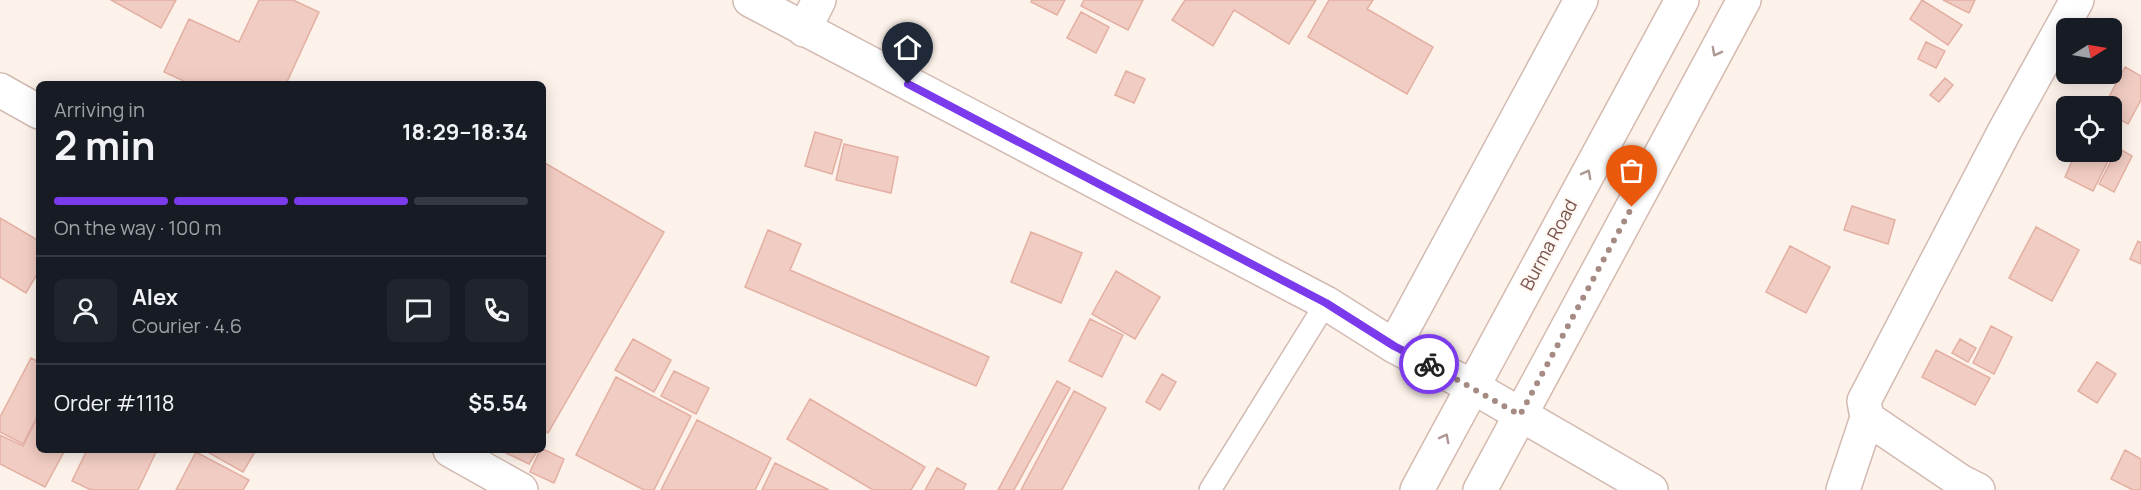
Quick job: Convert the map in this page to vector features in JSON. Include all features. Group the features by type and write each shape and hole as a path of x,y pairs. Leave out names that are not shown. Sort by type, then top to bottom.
{"street":[{"path":"750,0 1326,303 1394,346 1473,387 1651,490"},
{"path":"804,30 819,0"},
{"path":"1394,346 1581,0"},
{"name":"Burma Road","path":"1417,490 1682,0"},
{"path":"1480,490 1744,0"},
{"path":"1844,490 1867,418 1864,401 2004,132 2077,0"},
{"path":"0,90 36,110"},
{"path":"1867,418 1960,481 1978,490"},
{"path":"455,453 521,490"}],"lane":[{"path":"1212,489 1326,303"}],"building":[{"path":"111,0 176,0 161,28"},
{"path":"259,0 293,0 319,12 287,81 184,81 164,72 189,19 239,42"},
{"path":"1032,0 1065,0 1057,15 1031,2"},
{"path":"1084,0 1143,0 1128,30 1081,6"},
{"path":"1185,0 1316,0 1289,44 1234,10 1213,46 1172,20"},
{"path":"1329,0 1373,0 1367,9 1433,47 1407,94 1308,37"},
{"path":"1922,0 1962,25 1948,45 1910,19"},
{"path":"1943,0 1975,0 1969,13"},
{"path":"1081,12 1109,27 1096,53 1067,38"},
{"path":"1926,42 1945,51 1936,68 1918,59"},
{"path":"2125,67 2141,76 2141,100 2128,124 2122,121 2122,96 2109,96 2116,84 2122,84 2122,73"},
{"path":"1126,71 1145,79 1134,103 1115,95"},
{"path":"1945,78 1953,85 1939,102 1930,95"},
{"path":"815,132 842,140 832,174 805,166"},
{"path":"844,144 898,157 891,193 836,180"},
{"path":"2122,150 2132,156 2114,192 2099,184 2111,162 2122,162"},
{"path":"2072,162 2108,162 2093,191 2065,177"},
{"path":"546,164 664,232 548,433 546,432"},
{"path":"1852,206 1895,220 1888,244 1844,230"},
{"path":"0,218 36,239 36,276 26,293 0,277"},
{"path":"2036,227 2079,250 2052,301 2009,278"},
{"path":"768,230 801,244 790,270 989,357 976,386 745,287"},
{"path":"1031,232 1082,253 1061,303 1011,282"},
{"path":"2138,241 2141,243 2141,264 2130,259"},
{"path":"1790,246 1830,267 1806,313 1766,292"},
{"path":"1116,271 1160,297 1135,339 1092,314"},
{"path":"1090,319 1123,335 1102,377 1069,361"},
{"path":"1991,326 2012,337 1994,374 1973,363"},
{"path":"633,339 671,360 654,392 615,370"},
{"path":"1960,339 1976,348 1968,362 1952,353"},
{"path":"1936,350 1990,378 1975,405 1922,377"},
{"path":"31,358 36,360 36,419 23,444 0,432 0,417"},
{"path":"2097,362 2116,374 2097,403 2078,391"},
{"path":"674,371 709,388 696,414 661,396"},
{"path":"1162,374 1176,382 1160,410 1146,402"},
{"path":"616,377 691,416 654,490 644,490 576,455"},
{"path":"1057,381 1070,388 1014,490 998,490"},
{"path":"1074,391 1106,408 1062,490 1021,490"},
{"path":"810,399 925,467 911,490 873,490 787,439"},
{"path":"36,420 36,453 63,453 45,487 0,464 0,435 23,446"},
{"path":"697,420 771,458 755,490 661,490"},
{"path":"546,450 564,459 554,483 530,472 539,453 546,453"},
{"path":"2125,450 2141,459 2141,490 2133,490 2111,479"},
{"path":"86,453 156,453 138,490 91,490 72,481"},
{"path":"195,453 249,480 243,490 176,490"},
{"path":"209,453 254,453 243,472"},
{"path":"506,453 536,453 529,464"},
{"path":"775,463 829,490 762,490"},
{"path":"937,468 966,484 963,490 925,490"}],"way so far":[{"path":"1429,364 1520,415 1632,207"}],"route":[{"path":"908,84 1326,303 1394,346 1429,364"}]}
